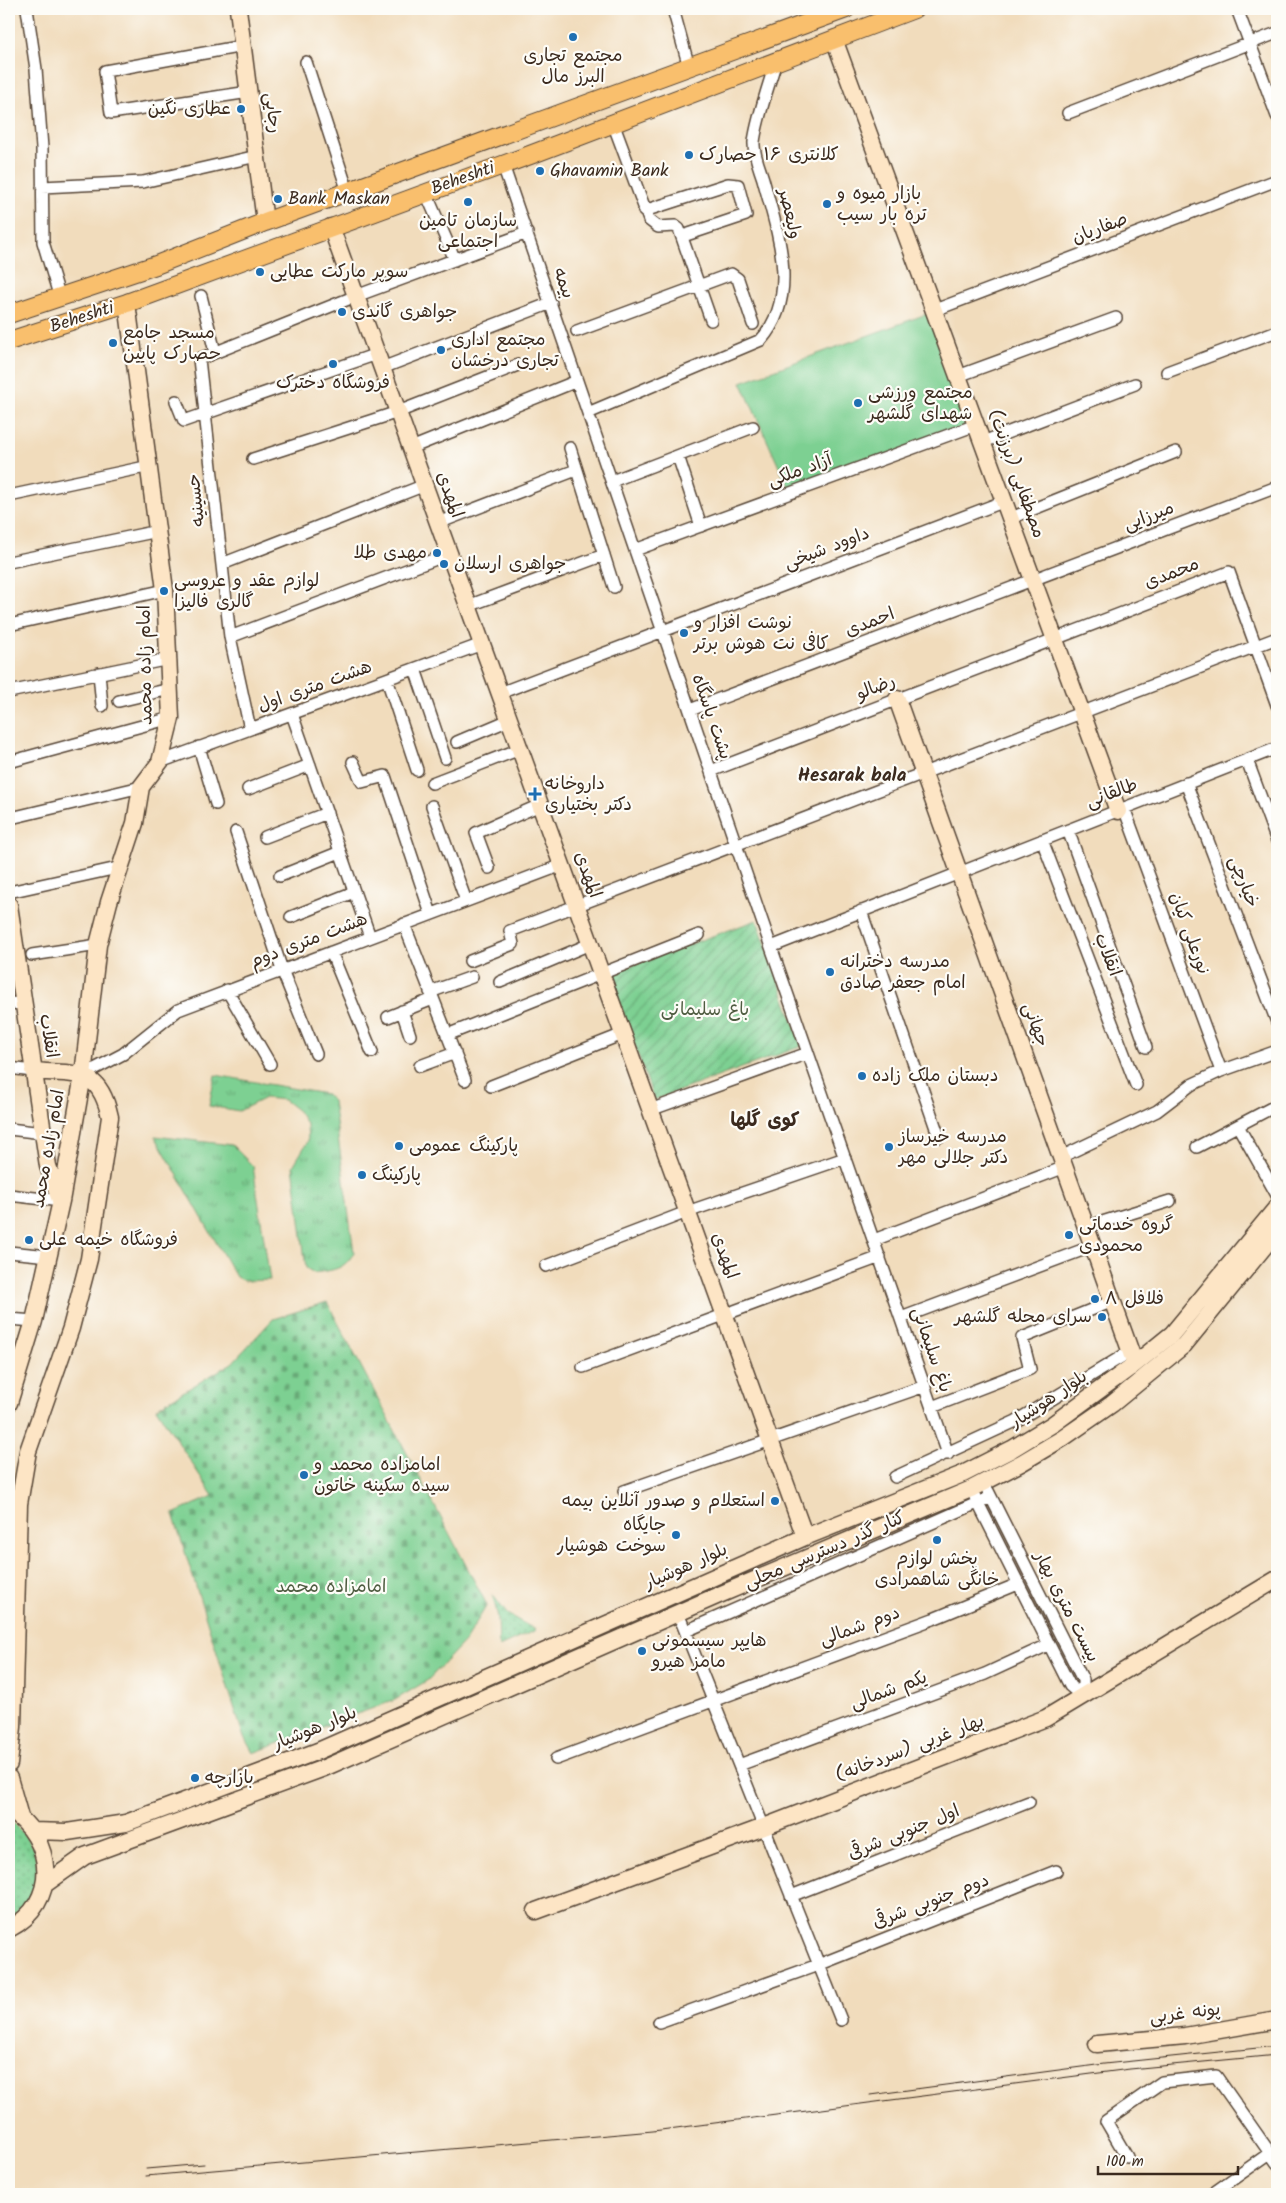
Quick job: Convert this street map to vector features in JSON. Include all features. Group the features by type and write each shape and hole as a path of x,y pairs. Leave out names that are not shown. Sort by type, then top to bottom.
{"main road":[{"name":"Beheshti","path":"9,314 156,265 265,222 846,9"},
{"name":"Beheshti","path":"9,341 127,303 530,155 914,9"},
{"path":"519,129 514,136 514,144 519,151 530,155"},
{"path":"478,144 489,149 493,157 492,165 486,171"}],"street":[{"path":"27,9 36,69 43,242 60,298"},
{"name":"رجایی","path":"238,9 265,222"},
{"path":"673,9 689,66"},
{"path":"1237,9 1277,116"},
{"path":"1068,114 1277,33"},
{"name":"مصطفایی (برزنت)","path":"834,39 1054,637 1121,809"},
{"path":"243,46 105,71 111,113 249,92"},
{"name":"ولیعصر","path":"588,413 761,340 773,323 783,298 784,287 780,251 754,144 776,61"},
{"path":"306,62 348,192"},
{"path":"613,122 644,211 653,225 674,226 683,236 711,320"},
{"path":"42,187 143,182 257,156"},
{"name":"بیمه","path":"503,165 588,413"},
{"name":"صفاریان","path":"935,310 1277,180"},
{"path":"644,211 728,184 738,186 746,215 683,236"},
{"path":"426,193 455,260"},
{"name":"المهدی","path":"331,227 805,1537"},
{"path":"201,296 215,352 356,296 527,233"},
{"path":"577,331 731,274 735,276 753,324"},
{"name":"امام زاده محمد","path":"9,1403 12,1381 34,1321 60,1201 83,1075 98,946 109,902 136,823 141,787 160,762 170,718 165,590 127,303"},
{"path":"176,401 184,422 380,361 551,303"},
{"path":"958,376 1116,318"},
{"path":"1167,372 1277,330"},
{"name":"حسینیه","path":"215,352 199,359 230,637 250,729"},
{"path":"253,459 398,412 518,365"},
{"path":"411,448 577,381"},
{"path":"983,442 1135,384"},
{"name":"پشت پاسگاه","path":"588,413 771,947"},
{"name":"آزاد ملکی","path":"636,550 976,425"},
{"path":"612,481 753,427"},
{"path":"570,448 614,588"},
{"path":"1011,518 1176,452"},
{"path":"678,456 701,526"},
{"path":"9,496 150,466"},
{"path":"438,523 576,470"},
{"path":"222,564 425,485"},
{"name":"میرزایی","path":"1033,579 1277,487"},
{"name":"داوود شیخی","path":"500,693 1004,501"},
{"path":"9,562 158,530"},
{"path":"230,637 449,554"},
{"path":"468,606 604,555"},
{"name":"محمدی","path":"1054,637 1229,572 1256,646"},
{"name":"احمدی","path":"690,710 1033,579"},
{"path":"9,625 165,590"},
{"name":"رضالو","path":"711,771 1054,637"},
{"path":"470,961 513,944 510,931 1277,638"},
{"name":"هشت متری اول","path":"160,762 482,644"},
{"path":"1256,646 1277,705"},
{"path":"9,692 169,659"},
{"path":"414,669 446,758"},
{"path":"99,673 102,706"},
{"path":"387,679 417,770"},
{"path":"119,701 170,689"},
{"name":"جهانی","path":"897,699 1133,1357"},
{"path":"292,714 370,937"},
{"path":"9,762 170,718"},
{"path":"457,742 509,720"},
{"path":"199,748 216,804"},
{"name":"طالقانی","path":"771,947 1277,748"},
{"path":"432,783 520,749"},
{"path":"1247,760 1277,841"},
{"path":"353,762 362,782 385,776 431,914"},
{"path":"248,789 310,765"},
{"name":"خیارچی","path":"1186,783 1277,1022"},
{"path":"15,817 141,787"},
{"path":"489,868 476,833 540,805"},
{"path":"432,806 466,901"},
{"name":"نورعلی کیان","path":"1121,809 1222,1071"},
{"path":"265,837 326,813"},
{"path":"1068,830 1146,1047"},
{"path":"236,832 282,970 316,1054"},
{"name":"انقلاب","path":"1042,840 1136,1085"},
{"path":"280,876 340,852"},
{"name":"هشت متری دوم","path":"83,1075 124,1054 178,1010 562,865"},
{"path":"9,892 122,867"},
{"path":"291,917 354,892"},
{"name":"انقلاب","path":"9,906 16,1004 33,1071 48,1166 60,1201"},
{"path":"861,911 939,1137"},
{"path":"404,924 465,1080"},
{"path":"448,1035 699,935"},
{"path":"500,982 590,944"},
{"path":"32,955 98,946"},
{"name":"باغ سلیمانی","path":"771,947 948,1454"},
{"path":"331,952 372,1052"},
{"path":"388,1017 472,976"},
{"path":"228,990 270,1064"},
{"path":"402,1011 410,1035"},
{"path":"490,1086 623,1034"},
{"path":"874,1240 1063,1162 1157,1111 1191,1085 1222,1071 1277,1051"},
{"path":"420,1066 455,1053"},
{"path":"650,1110 808,1053"},
{"path":"9,1068 83,1075"},
{"name":"امام زاده محمد","path":"9,1764 13,1727 21,1495 28,1451 71,1328 89,1259 110,1117 106,1100 99,1088 83,1075"},
{"path":"1197,1147 1277,1105"},
{"path":"1238,1126 1277,1207"},
{"path":"9,1130 43,1133"},
{"path":"546,1266 687,1212 845,1158"},
{"path":"9,1195 60,1201"},
{"path":"1086,1227 1170,1201"},
{"name":"بلوار هوشیار","path":"44,1885 85,1856 324,1768 678,1612 981,1493 1063,1438 1142,1381 1184,1345 1259,1241 1277,1207"},
{"name":"بلوار هوشیار","path":"33,1831 61,1832 87,1830 126,1823 318,1751 805,1537 963,1474 1053,1424 1133,1357 1172,1334 1259,1241 1277,1231"},
{"path":"901,1318 1093,1246"},
{"path":"9,1252 49,1256"},
{"path":"583,1367 880,1257"},
{"path":"932,1407 1030,1369 1022,1338 1113,1301"},
{"path":"9,1319 34,1321"},
{"path":"895,1478 1016,1421 1133,1357"},
{"path":"624,1491 925,1386"},
{"path":"1016,1421 1026,1440"},
{"name":"بیست متری بهار","path":"981,1493 1018,1584 1048,1645 1070,1686 1083,1696"},
{"name":"بیست متری بهار","path":"981,1493 1083,1680 1083,1696"},
{"name":"کنار گذر دسترسی محلی","path":"686,1631 981,1493"},
{"name":"بهار غربی (سردخانه)","path":"536,1911 764,1827 1046,1718 1277,1579"},
{"name":"دوم شمالی","path":"556,1759 933,1619 1018,1584"},
{"path":"678,1612 840,2020"},
{"name":"یکم شمالی","path":"739,1765 985,1674 1048,1645"},
{"path":"9,1778 14,1814 33,1831 42,1848 46,1866 44,1885 38,1900 29,1914 12,1927 9,1940"},
{"name":"اول جنوبی شرقی","path":"791,1896 1029,1802"},
{"path":"85,1856 78,1852 76,1843 79,1834 87,1830"},
{"name":"دوم جنوبی شرقی","path":"659,2022 818,1964 1056,1871"},
{"name":"پونه غربی","path":"1097,2044 1186,2036 1277,2020"},
{"path":"1127,2157 1106,2120 1162,2082 1216,2076 1277,2163"},
{"path":"1212,2194 1270,2153"}],"green space":[{"name":"مجتمع ورزشی شهدای گلشهر","path":"932,312 973,424 792,496 741,382"},
{"name":"باغ سلیمانی","path":"757,920 802,1046 654,1100 609,973"},
{"path":"215,1075 326,1094 333,1101 354,1252 342,1266 333,1270 314,1273 306,1268 293,1166 308,1141 307,1125 298,1111 284,1100 265,1098 239,1111 209,1106"},
{"path":"155,1136 232,1145 253,1166 270,1280 244,1281 236,1277"},
{"name":"امامزاده محمد","path":"327,1302 487,1605 465,1641 428,1680 395,1700 253,1753 243,1735 173,1514 213,1496 156,1408 232,1363 273,1319"},
{"path":"492,1594 507,1614 536,1630 499,1647 498,1617"},
{"path":"9,1820 30,1843 37,1869 30,1895 9,1919"}],"tram line":[{"path":"870,2095 1104,2064 1277,2046"},
{"path":"146,2176 653,2131 1130,2069 1277,2055"},
{"path":"146,2169 204,2164"}],"place":[{"name":"مجتمع تجاری البرز مال","path":"573,37"},
{"name":"عطاری نگین","path":"241,109"},
{"name":"کلانتری ۱۶ حصارک","path":"689,155"},
{"name":"Ghavamin Bank","path":"540,171"},
{"name":"Bank Maskan","path":"278,199"},
{"name":"سازمان تامین اجتماعی","path":"468,202"},
{"name":"بازار میوه و تره بار سیب","path":"827,204"},
{"name":"سوپر مارکت عطایی","path":"260,272"},
{"name":"جواهری گاندی","path":"342,312"},
{"name":"مسجد جامع حصارک پایین","path":"113,343"},
{"name":"مجتمع اداری تجاری درخشان","path":"441,350"},
{"name":"فروشگاه دخترک","path":"333,364"},
{"name":"مجتمع ورزشی شهدای گلشهر","path":"858,403"},
{"name":"مهدی طلا","path":"437,553"},
{"name":"جواهری ارسلان","path":"444,564"},
{"name":"لوازم عقد و عروسی گالری فالیزا","path":"164,591"},
{"name":"نوشت افزار و کافی نت هوش برتر","path":"684,633"},
{"name":"داروخانه دکتر بختیاری","path":"535,794"},
{"name":"مدرسه دخترانه امام جعفر صادق","path":"830,972"},
{"name":"دبستان ملک زاده","path":"862,1076"},
{"name":"پارکینگ عمومی","path":"399,1146"},
{"name":"مدرسه خیرساز دکتر جلالی مهر","path":"889,1147"},
{"name":"پارکینگ","path":"362,1175"},
{"name":"گروه خدماتی محمودی","path":"1069,1235"},
{"name":"فروشگاه خیمه علی","path":"29,1240"},
{"name":"فلافل ۸","path":"1095,1299"},
{"name":"سرای محله گلشهر","path":"1102,1317"},
{"name":"امامزاده محمد و سیده سکینه خاتون","path":"304,1475"},
{"name":"استعلام و صدور آنلاین بیمه","path":"775,1501"},
{"name":"جایگاه سوخت هوشیار","path":"676,1535"},
{"name":"پخش لوازم خانگی شاهمرادی","path":"937,1540"},
{"name":"هایپر سیسمونی مامز هیرو","path":"642,1651"},
{"name":"بازارچه","path":"195,1778"}],"district":[{"name":"Hesarak bala","path":"852,776"},
{"name":"کوی گلها","path":"765,1121"}]}
